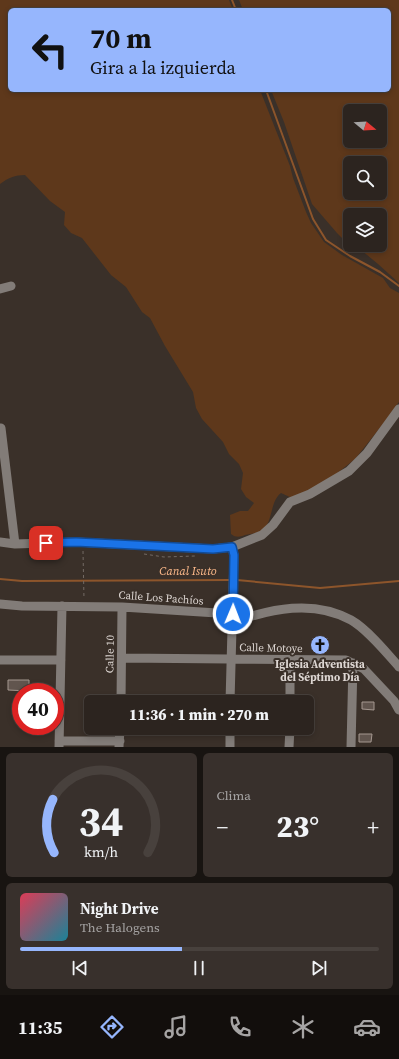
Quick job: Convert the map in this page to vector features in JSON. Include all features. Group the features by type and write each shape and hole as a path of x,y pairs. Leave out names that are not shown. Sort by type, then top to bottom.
{"street":[{"path":"0,289 11,286"},
{"path":"0,542 15,544 76,542 233,551 262,535 273,525 290,502 310,494 349,471 366,453 399,409"},
{"path":"0,428 2,459 15,544"},
{"path":"230,695 230,659 233,618 233,551"},
{"name":"Calle Los Pachíos","path":"0,604 22,606 122,607 233,618"},
{"path":"62,606 59,744 120,744"},
{"name":"Calle 10","path":"121,695 122,607"},
{"path":"233,618 300,607 336,613 352,620 365,630 399,667"},
{"name":"Calle Motoye","path":"122,658 346,660 364,669 394,701 399,710"},
{"path":"0,660 61,660"},
{"path":"290,660 290,695"},
{"path":"351,747 353,663"},
{"path":"230,735 230,747"},
{"path":"289,747 290,735"}],"path":[{"path":"84,557 84,606"}],"shaded area":[{"path":"0,0 229,0 232,8 8,8 8,92 261,92 290,166 306,212 311,223 324,242 342,255 383,278 390,288 399,293 399,402 355,459 326,482 292,498 281,493 277,497 268,523 261,531 236,537 231,534 230,515 240,511 248,511 254,503 246,497 241,489 243,473 239,464 229,454 223,442 202,419 196,408 193,392 150,318 142,312 126,287 111,275 82,238 71,233 64,225 65,212 50,201 25,175 12,177 0,184"},
{"path":"239,0 399,0 399,283 363,252 387,252 387,208 343,208 343,239 312,204 284,122 272,92 391,92 391,8 242,8"}],"building":[{"path":"8,680 29,680 29,683 12,683 12,690 8,690"},
{"path":"362,702 374,702 374,710 362,709"},
{"path":"359,734 372,734 371,742 359,742"}],"waterway":[{"path":"232,0 235,8"},
{"path":"267,92 313,219 326,240 350,256 380,272 399,286"},
{"name":"Canal Isuto","path":"0,579 22,581 231,580"},
{"name":"Canal Isuto","path":"237,580 320,588 399,581"}],"place":[{"name":"Iglesia Adventista del Séptimo Día","path":"320,645"}],"route":[{"path":"46,543 76,542 213,549 232,547 234,555 233,614"}]}
